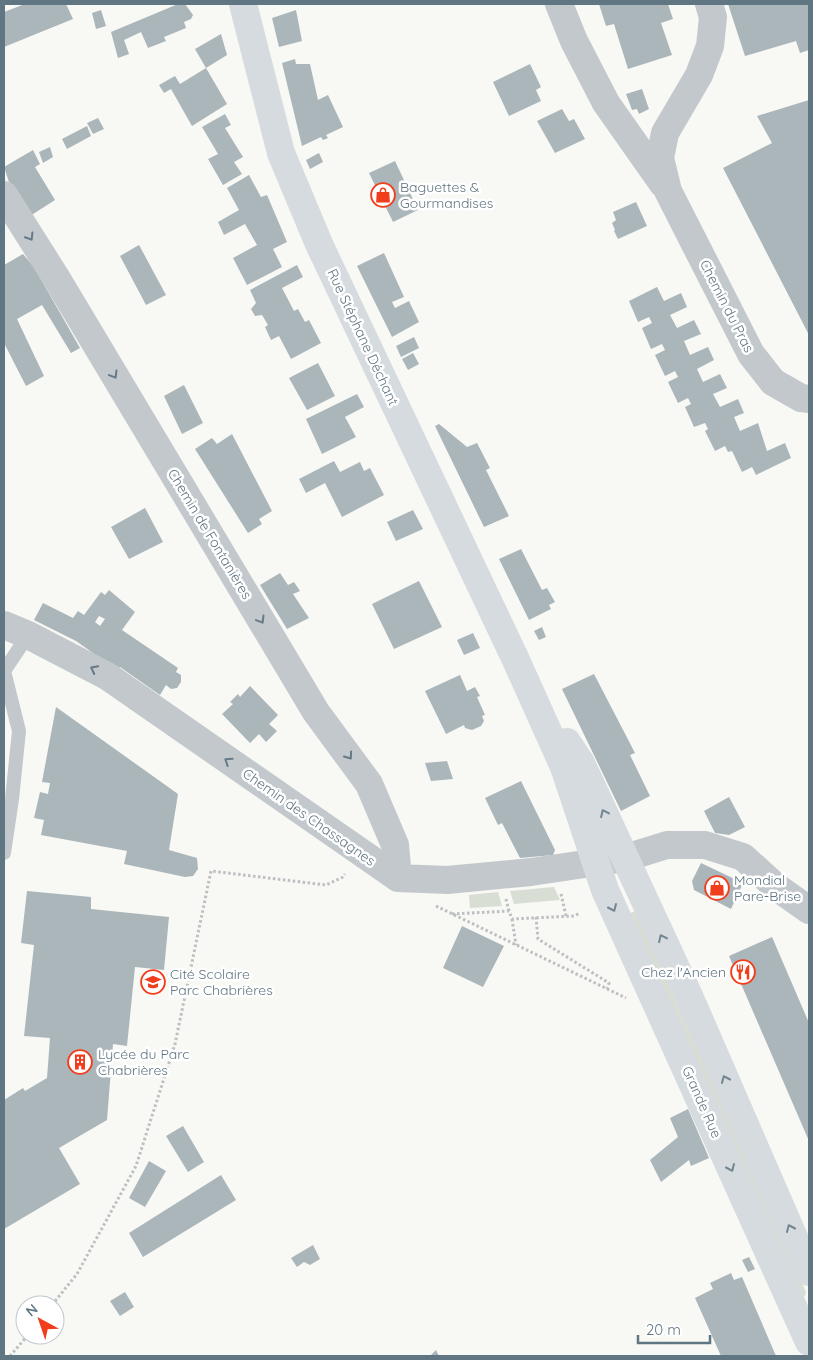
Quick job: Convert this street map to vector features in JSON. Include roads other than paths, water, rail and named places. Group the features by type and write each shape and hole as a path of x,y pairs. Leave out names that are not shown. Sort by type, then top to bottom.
{"main road":[{"name":"Rue Stéphane Déchant","path":"243,4 281,153 319,244 564,767 595,863"},
{"name":"Rue Stéphane Déchant","path":"514,658 581,763 625,858"},
{"path":"625,858 690,998 809,1272"},
{"name":"Grande Rue","path":"595,863 607,895 809,1342"}],"street":[{"name":"Chemin du Pras","path":"559,4 574,41 606,103 668,191 751,354 773,382 801,398 809,399"},
{"name":"Chemin du Pras","path":"668,191 660,158 665,133 699,75 710,46 713,17 709,4"},
{"name":"Chemin de Fontanières","path":"4,195 57,279 316,712 368,784 395,844 398,878"},
{"name":"Chemin des Chassagnes","path":"16,630 107,676 398,878"},
{"path":"398,878 447,880 595,863 625,858 667,845 705,845 743,856 775,886 809,910"}],"lane":[{"name":"Chemin des Chassagnes","path":"4,852 19,731 4,671 16,630"}],"place":[{"name":"Baguettes & Gourmandises","path":"383,195"},
{"name":"Mondial Pare-Brise","path":"717,888"},
{"name":"Chez l'Ancien","path":"743,972"},
{"name":"Cité Scolaire Parc Chabrières","path":"153,982"},
{"name":"Lycée du Parc Chabrières","path":"80,1062"}]}
